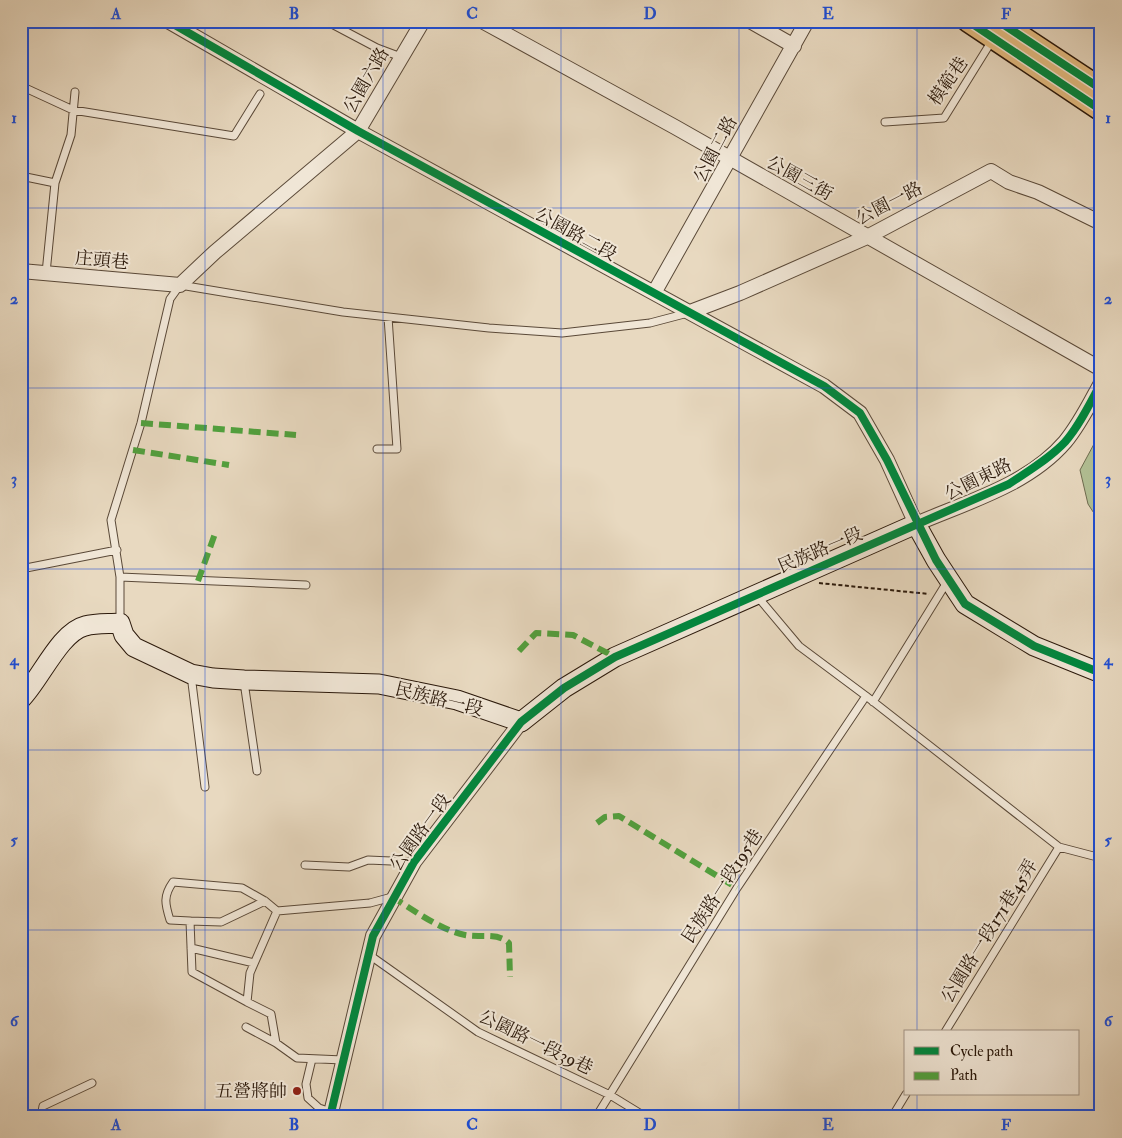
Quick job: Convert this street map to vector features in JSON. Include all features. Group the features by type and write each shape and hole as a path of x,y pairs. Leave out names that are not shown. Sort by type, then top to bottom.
{"main road":[{"path":"968,21 996,30 1101,89"},
{"path":"996,30 1101,110"}],"street":[{"name":"公園路二段","path":"168,21 358,132 824,386 860,413 887,460 916,524"},
{"name":"公園六路","path":"358,132 424,21"},
{"name":"公園三街","path":"482,21 1101,369"},
{"path":"750,21 794,46"},
{"name":"公園二路","path":"654,294 807,21"},
{"path":"180,285 215,252 358,132"},
{"name":"公園一路","path":"690,312 740,293 867,237 992,171 1009,182 1038,192 1101,223"},
{"name":"庄頭巷","path":"21,271 180,285"},
{"name":"公園東路","path":"916,524 1009,484 1047,458 1065,442 1086,412 1101,383"},
{"path":"916,524 944,587 965,604 1034,646 1101,672"},
{"name":"民族路一段","path":"120,623 124,635 134,646 191,674 244,680 379,684 457,700 521,722 564,688 615,657 916,524"},
{"path":"21,699 34,686 60,643 83,626 120,623"},
{"name":"公園路一段","path":"330,1114 373,936 392,898 414,862 521,722"}],"lane":[{"path":"326,21 377,48 401,57"},
{"name":"模範巷","path":"885,122 944,118 996,30"},
{"path":"21,86 73,110 234,136 260,94"},
{"path":"46,273 55,183 71,135 75,92"},
{"path":"21,176 55,183"},
{"path":"120,623 120,577 111,520 141,423 170,299 180,285 343,312 562,333 650,323 690,312"},
{"path":"377,449 397,449 388,317"},
{"path":"21,569 117,550"},
{"path":"120,577 306,585"},
{"path":"873,702 944,587"},
{"path":"755,594 799,646 1059,847 1101,858"},
{"path":"191,674 205,786"},
{"path":"244,680 257,771"},
{"name":"民族路一段195巷","path":"596,1117 736,888 866,696"},
{"name":"公園路一段171巷45弄","path":"946,1030 1059,847"},
{"path":"305,864 349,867 368,860 414,862"},
{"path":"265,901 221,922 170,920 165,904 166,892 173,882 242,888 265,901 277,911 370,903 392,898"},
{"path":"247,1002 250,973 277,911"},
{"path":"190,921 192,972 271,1014 276,1043"},
{"path":"191,948 254,963"},
{"name":"公園路一段39巷","path":"368,954 478,1032 610,1095 646,1117"},
{"path":"246,1027 276,1043 297,1058 343,1060"},
{"path":"312,1059 306,1084 308,1098 319,1108 330,1114"},
{"path":"41,1117 43,1106 92,1083"},
{"path":"892,1117 905,1096"}],"path":[{"path":"814,583 944,587"}],"green space":[{"path":"1101,431 1101,524 1088,504 1080,470"}],"marked path":[{"path":"141,423 296,435"},
{"path":"133,450 229,465"},
{"path":"198,581 216,531"},
{"path":"519,651 536,633 573,635 615,657"},
{"path":"597,823 605,817 619,816 737,888"},
{"path":"392,897 446,929 470,936 494,936 505,940 509,943 510,977"}],"cycle path":[{"path":"168,21 358,131 824,386 860,413 887,460 936,560 965,604 1034,646 1101,673"},
{"path":"968,21 1101,110"},
{"path":"998,21 1101,89"},
{"path":"330,1117 373,936 414,862 521,722 564,688 615,657 1009,484 1045,459 1065,442 1080,421 1101,383"}],"place":[{"name":"五營將帥","path":"297,1091"}]}
